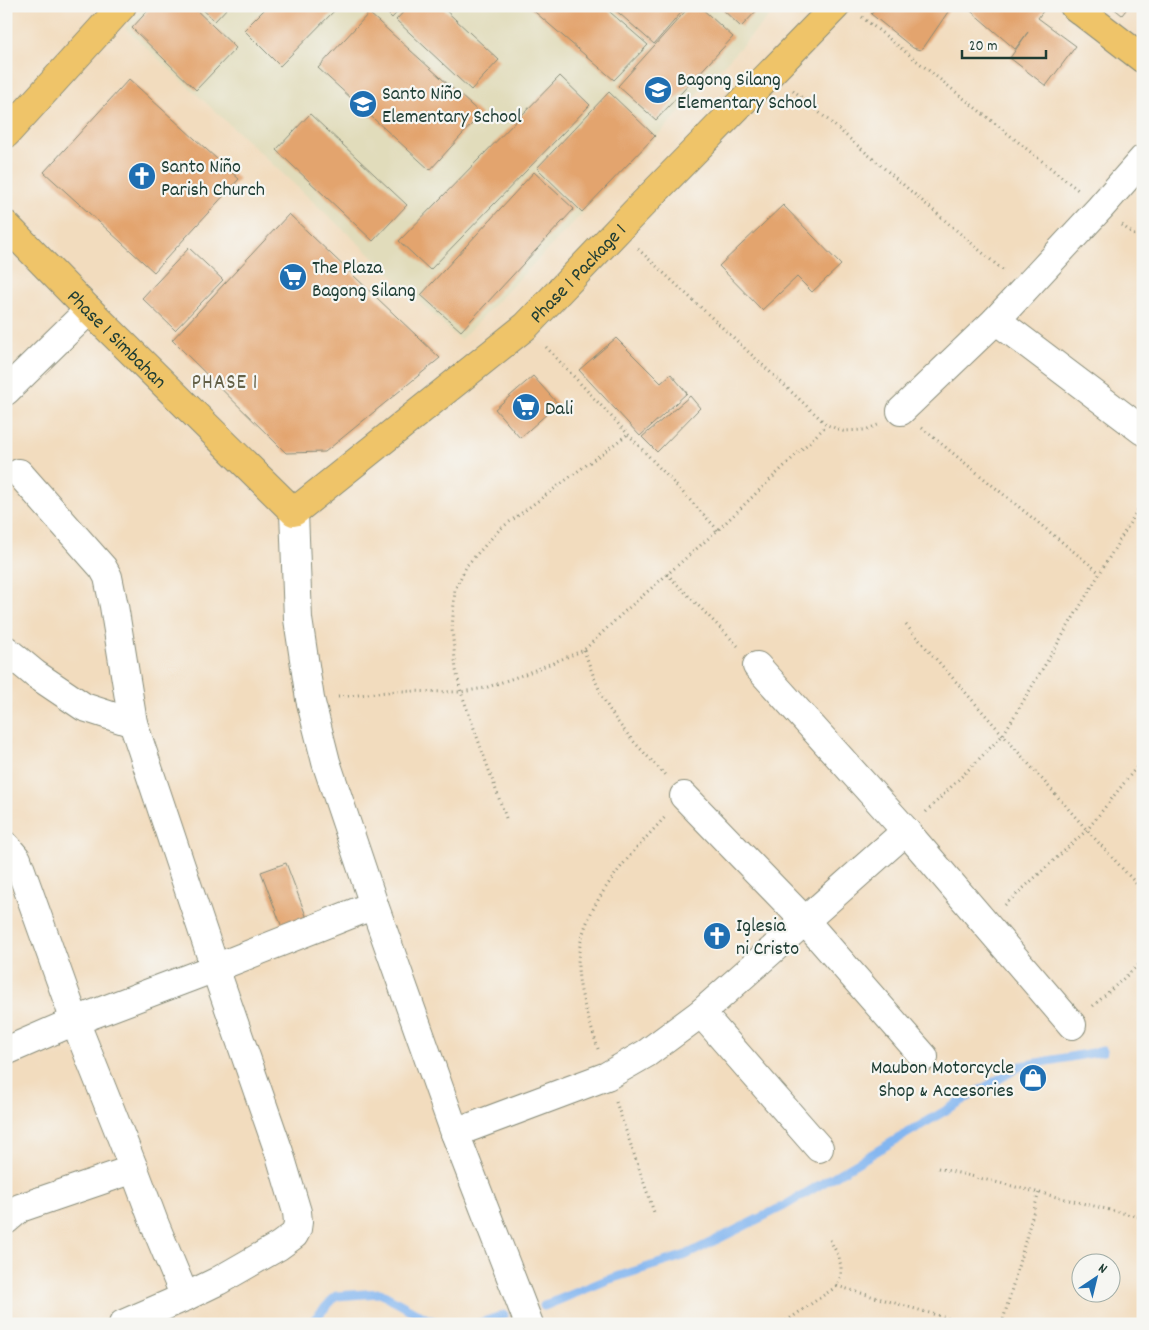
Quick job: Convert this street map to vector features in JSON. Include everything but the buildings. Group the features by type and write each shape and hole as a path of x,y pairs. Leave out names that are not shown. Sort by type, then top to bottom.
{"main road":[{"path":"6,134 122,6"},
{"path":"1074,6 1143,59"},
{"name":"Phase 1 Package 1","path":"294,512 526,326 772,72 846,9"},
{"name":"Phase 1 Simbahan","path":"6,225 89,310 294,512"}],"street":[{"path":"901,411 996,320 1143,159"},
{"path":"6,391 89,310"},
{"path":"996,320 1143,431"},
{"path":"20,473 103,568 108,577 133,722 279,1152 297,1212 297,1229 294,1235 279,1246 218,1281 123,1324"},
{"path":"294,512 298,619 310,699 326,762 374,905 455,1133 530,1324"},
{"path":"6,650 34,674 84,707 133,722"},
{"path":"757,666 906,831 1072,1025"},
{"path":"684,796 805,921 924,1057"},
{"path":"455,1133 606,1076 647,1053 700,1012 906,831"},
{"path":"6,846 18,859 75,1020 185,1297"},
{"path":"6,1051 75,1020 215,968 374,905"},
{"path":"700,1012 819,1148"},
{"path":"6,1220 20,1208 134,1169"}],"path":[{"path":"846,9 1100,208"},
{"path":"772,72 1025,289"},
{"path":"618,230 827,426 843,431 865,430 885,422 901,411 1100,573"},
{"path":"526,326 718,530"},
{"path":"310,699 397,691 461,692 486,688 584,650 624,612 718,530 827,426"},
{"path":"506,818 461,692 456,670 452,629 455,589 468,565 500,529 628,434"},
{"path":"906,831 1003,736 1143,501"},
{"path":"667,574 757,666"},
{"path":"906,625 1143,892"},
{"path":"584,650 595,680 609,708 624,730 684,796 638,846 615,874 594,905 582,938 578,966 581,995 606,1076 655,1215"},
{"path":"984,923 1087,830 1143,759"},
{"path":"1072,1025 1143,961"},
{"path":"938,1168 1143,1218"},
{"path":"1002,1324 1039,1192"},
{"path":"782,1324 837,1286 841,1275 841,1267 839,1257 829,1238"},
{"path":"837,1286 967,1324"}],"shaded area":[{"path":"145,6 779,6 661,132 460,340 125,28"}],"waterway":[{"path":"544,1306 607,1280 686,1255 784,1206 1021,1066 1103,1051"},
{"path":"310,1324 336,1296 380,1293 427,1319 443,1324"},
{"path":"477,1324 504,1315"}],"place":[{"name":"Bagong Silang Elementary School","path":"658,90"},
{"name":"Santo Niño Elementary School","path":"363,104"},
{"name":"Santo Niño Parish Church","path":"142,176"},
{"name":"The Plaza Bagong Silang","path":"293,277"},
{"name":"Dali","path":"526,407"},
{"name":"Iglesia ni Cristo","path":"717,936"},
{"name":"Maubon Motorcycle Shop & Accesories","path":"1033,1078"}],"district":[{"name":"PHASE 1","path":"225,381"}]}
